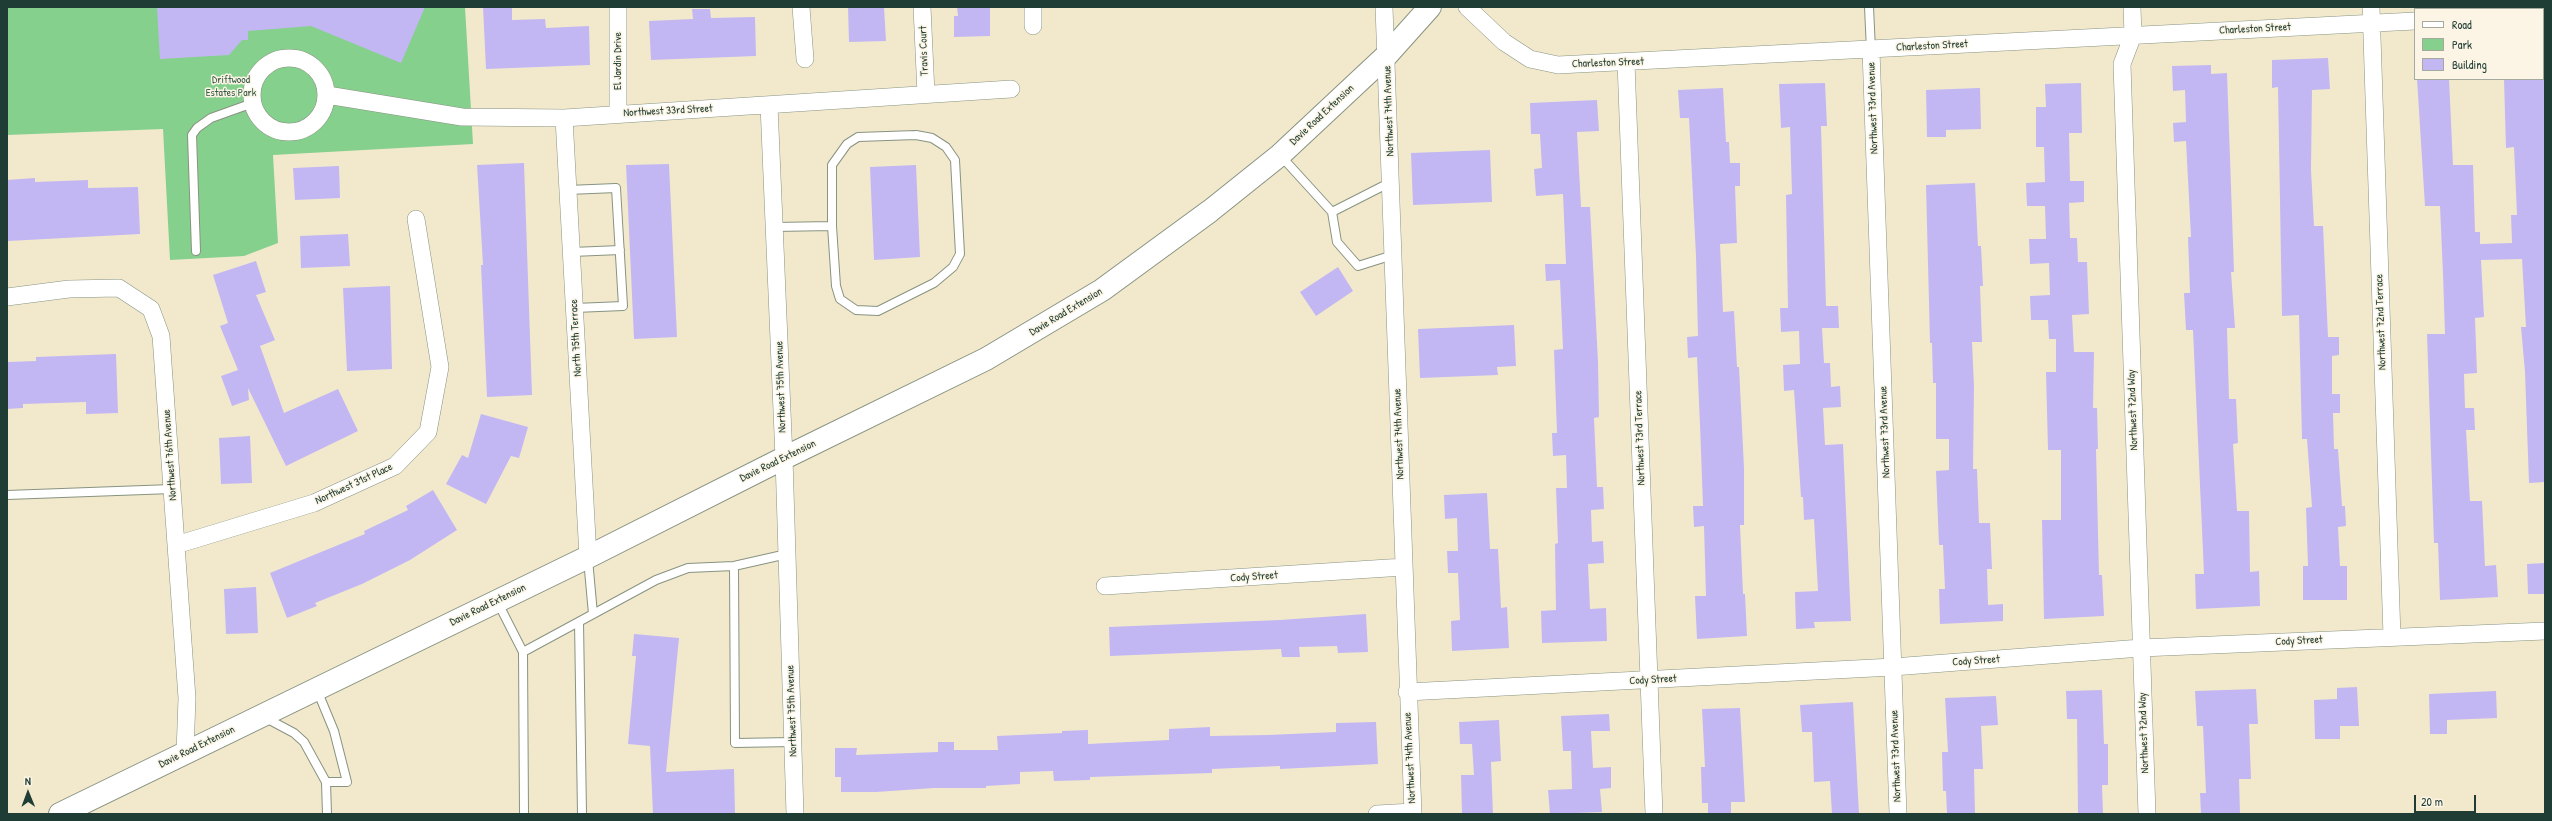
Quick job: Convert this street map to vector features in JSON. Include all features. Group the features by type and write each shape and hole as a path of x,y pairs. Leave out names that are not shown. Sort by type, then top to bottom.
{"main road":[{"name":"Davie Road Extension","path":"60,814 263,716 496,600 588,557 784,458 986,359 1102,290 1210,211 1280,155 1387,55 1430,7"}],"street":[{"name":"El Jardin Drive","path":"618,7 618,114"},
{"path":"801,7 805,59"},
{"name":"Travis Court","path":"922,7 926,94"},
{"path":"1033,7 1033,26"},
{"name":"Northwest 74th Avenue","path":"1384,7 1394,255 1407,692 1413,813"},
{"name":"Charleston Street","path":"1467,7 1504,42 1530,59 1558,65 1871,50 2133,35 2371,15 2414,21"},
{"name":"Northwest 72nd Way","path":"2132,7 2133,35 2122,64 2147,814"},
{"name":"Northwest 72nd Terrace","path":"2371,15 2392,637"},
{"name":"Northwest 73rd Avenue","path":"1871,50 1898,814"},
{"path":"294,57 314,66 326,84 326,105 315,123 295,133 274,130 257,116 253,103 251,96 257,75 273,60 294,57"},
{"name":"Northwest 73rd Terrace","path":"1626,62 1654,814"},
{"name":"Northwest 33rd Street","path":"327,95 462,118 564,118 1011,89"},
{"name":"Northwest 75th Avenue","path":"769,105 784,458 795,814"},
{"name":"North 75th Terrace","path":"564,118 588,557"},
{"name":"Northwest 31st Place","path":"176,544 314,503 395,466 428,432 440,367 416,218"},
{"name":"Northwest 76th Avenue","path":"7,297 69,289 119,288 151,309 161,336 187,698 185,753"},
{"name":"Cody Street","path":"1105,586 1404,567"},
{"name":"Cody Street","path":"1407,692 1893,667 2141,648 2545,631"},
{"path":"1377,814 1413,813"}],"lane":[{"path":"1869,7 1871,50"},
{"path":"196,251 192,135 197,128 210,118 253,103"},
{"path":"916,136 932,138 946,147 955,160 960,254 953,267 934,283 878,311 856,310 840,299 836,286 832,226 832,165 847,144 858,137 916,136"},
{"path":"1280,155 1332,212 1337,242 1358,266 1394,255"},
{"path":"1332,212 1391,182"},
{"path":"568,190 616,188 623,306 574,308"},
{"path":"774,227 832,226"},
{"path":"572,252 620,250"},
{"path":"7,495 172,489"},
{"path":"523,652 656,580 688,568 734,566 787,554"},
{"path":"588,557 593,614"},
{"path":"734,566 735,743 793,742"},
{"path":"496,600 523,652 524,814"},
{"path":"579,622 582,814"},
{"path":"316,689 334,731 346,782 326,782"},
{"path":"263,716 294,733 304,742 326,782 327,814"}],"green space":[{"name":"Driftwood Estates Park","path":"7,7 465,7 473,144 273,155 278,243 244,256 170,260 163,129 7,135"}],"building":[{"path":"157,7 425,7 401,63 311,26 248,31 248,40 242,40 229,55 160,59"},
{"path":"483,7 512,7 512,20 545,19 546,28 589,26 590,65 486,69"},
{"path":"848,7 884,7 886,41 849,42"},
{"path":"957,7 990,7 990,36 954,37 954,16 958,16"},
{"path":"692,9 710,9 711,18 755,17 756,56 651,60 649,21 693,19"},
{"path":"2328,58 2330,89 2312,90 2311,170 2314,226 2323,226 2328,337 2339,337 2339,355 2332,356 2332,394 2340,394 2340,413 2333,413 2334,449 2338,449 2342,506 2345,506 2346,526 2338,527 2340,566 2347,566 2347,600 2303,600 2303,566 2308,566 2306,508 2312,507 2307,439 2302,439 2299,315 2282,316 2278,87 2272,88 2272,60"},
{"path":"2211,65 2211,74 2227,73 2234,272 2231,272 2235,328 2227,328 2229,399 2236,399 2238,443 2233,444 2237,511 2249,511 2250,572 2259,571 2260,606 2196,609 2195,574 2204,574 2193,330 2186,330 2184,293 2190,293 2188,237 2191,237 2186,141 2174,142 2173,123 2186,122 2185,90 2173,91 2172,66"},
{"path":"2545,79 2545,482 2529,483 2525,372 2521,327 2526,327 2522,259 2481,260 2484,317 2475,318 2477,373 2464,374 2465,408 2474,408 2475,430 2466,430 2470,501 2482,501 2485,566 2496,565 2498,597 2440,600 2438,543 2434,543 2427,334 2445,334 2443,274 2440,206 2425,206 2417,80 2449,80 2453,165 2473,165 2475,232 2480,232 2480,244 2512,243 2511,215 2517,215 2514,147 2506,148 2504,80"},
{"path":"1825,83 1827,126 1821,126 1826,306 1838,306 1839,328 1822,328 1824,363 1830,363 1831,387 1840,386 1841,407 1823,408 1825,445 1843,444 1851,621 1814,622 1815,628 1796,629 1795,592 1818,591 1814,519 1804,520 1803,497 1801,497 1794,390 1784,391 1783,365 1800,364 1799,331 1781,332 1780,308 1788,308 1786,195 1792,194 1790,127 1781,128 1779,84"},
{"path":"2081,83 2082,133 2069,133 2070,181 2084,181 2084,202 2069,203 2070,238 2077,238 2078,262 2087,262 2089,314 2072,315 2074,352 2094,352 2093,408 2097,408 2098,449 2096,449 2099,575 2102,575 2104,616 2044,619 2042,520 2061,520 2061,450 2048,450 2046,372 2056,372 2056,339 2049,339 2048,320 2031,320 2030,296 2050,295 2049,263 2030,264 2029,239 2046,239 2045,206 2027,206 2026,183 2045,182 2044,147 2036,147 2036,107 2046,107 2045,84"},
{"path":"1723,88 1726,142 1729,142 1730,163 1740,163 1740,186 1735,186 1737,243 1720,244 1723,312 1734,311 1737,367 1739,367 1744,468 1744,525 1740,525 1743,594 1745,594 1747,636 1697,639 1695,596 1706,596 1704,526 1694,527 1693,506 1703,506 1697,357 1688,358 1687,337 1698,336 1696,256 1689,118 1680,118 1678,90"},
{"path":"1980,88 1981,129 1946,130 1946,137 1927,137 1926,90"},
{"path":"1597,100 1599,131 1577,132 1581,207 1590,207 1598,362 1599,417 1594,418 1597,487 1603,487 1604,509 1591,510 1592,542 1603,541 1604,563 1588,564 1590,609 1606,608 1607,641 1542,643 1541,611 1556,610 1555,544 1558,543 1556,488 1567,488 1566,455 1553,456 1552,433 1557,433 1554,350 1563,349 1560,280 1546,281 1545,264 1566,264 1563,194 1536,196 1534,169 1542,168 1540,134 1531,134 1530,103"},
{"path":"1490,150 1492,202 1413,205 1411,153"},
{"path":"524,163 532,395 487,397 481,265 483,265 477,165"},
{"path":"669,164 677,337 634,339 626,165"},
{"path":"916,165 920,257 874,260 870,167"},
{"path":"339,166 340,198 295,200 293,168"},
{"path":"35,178 35,182 88,180 88,188 138,187 140,234 8,241 7,180"},
{"path":"1975,183 1978,246 1981,246 1983,286 1980,286 1982,342 1972,342 1974,386 1973,469 1977,469 1979,523 1990,523 1992,569 1987,569 1988,605 2003,604 2003,621 1940,624 1939,589 1945,589 1943,545 1939,545 1936,471 1949,470 1949,439 1936,439 1936,383 1933,383 1932,343 1930,343 1926,185"},
{"path":"348,234 350,266 301,268 300,236"},
{"path":"256,261 266,292 256,295 275,340 260,346 284,413 338,389 358,431 286,466 248,388 249,400 232,406 221,376 238,370 220,326 228,323 213,275"},
{"path":"1338,267 1353,291 1316,316 1300,292"},
{"path":"390,286 392,369 347,371 343,288"},
{"path":"1514,325 1516,366 1497,367 1498,375 1420,378 1418,329"},
{"path":"116,354 118,413 86,414 86,402 23,404 23,408 7,409 7,362 36,361 36,357"},
{"path":"481,414 528,427 519,458 511,456 486,504 446,484 462,455 468,458"},
{"path":"250,436 252,483 221,484 219,438"},
{"path":"433,490 457,530 410,560 362,584 315,603 317,606 287,618 270,573 365,534 364,531 408,510 406,506"},
{"path":"1487,493 1490,549 1498,549 1501,608 1507,607 1509,648 1452,651 1451,621 1460,620 1458,573 1448,573 1447,551 1458,551 1457,518 1445,519 1444,495"},
{"path":"2545,563 2545,594 2528,594 2527,564"},
{"path":"256,587 258,633 226,634 224,589"},
{"path":"1366,614 1368,652 1338,653 1337,646 1299,647 1300,657 1282,657 1281,649 1110,656 1109,627 1280,620"},
{"path":"634,634 679,638 666,772 734,769 735,814 653,814 650,746 628,744 636,656 632,656"},
{"path":"2357,687 2359,726 2340,726 2340,739 2315,739 2314,700 2337,699 2337,688"},
{"path":"2256,689 2258,724 2249,724 2251,779 2239,779 2240,814 2201,814 2200,793 2206,793 2203,726 2197,726 2195,691"},
{"path":"2102,690 2104,744 2108,744 2108,785 2102,785 2103,814 2078,814 2077,719 2067,719 2066,691"},
{"path":"2496,691 2497,718 2447,720 2447,734 2430,734 2429,694"},
{"path":"1996,696 1998,725 1981,726 1983,769 1974,769 1975,814 1947,814 1946,791 1943,791 1942,752 1948,752 1945,698"},
{"path":"1853,702 1859,814 1832,814 1830,781 1814,782 1812,732 1802,732 1800,705"},
{"path":"1740,708 1745,802 1731,802 1731,814 1708,814 1708,803 1702,803 1701,767 1705,767 1702,709"},
{"path":"1609,714 1610,731 1591,731 1593,768 1611,767 1611,788 1600,789 1602,812 1550,814 1548,790 1572,789 1571,751 1563,751 1561,716"},
{"path":"1499,720 1501,761 1491,762 1493,814 1462,814 1461,775 1474,775 1472,744 1460,744 1459,722"},
{"path":"1376,722 1378,764 1280,769 1280,766 1212,769 1212,773 1090,777 1090,780 1054,781 1053,771 1020,772 1020,784 986,786 986,788 934,788 876,792 841,792 841,777 835,777 835,748 857,748 856,755 938,752 938,742 954,742 954,750 998,750 997,736 1062,733 1062,731 1088,730 1088,744 1169,740 1169,729 1210,727 1210,736 1268,735 1336,732 1336,723"}]}
